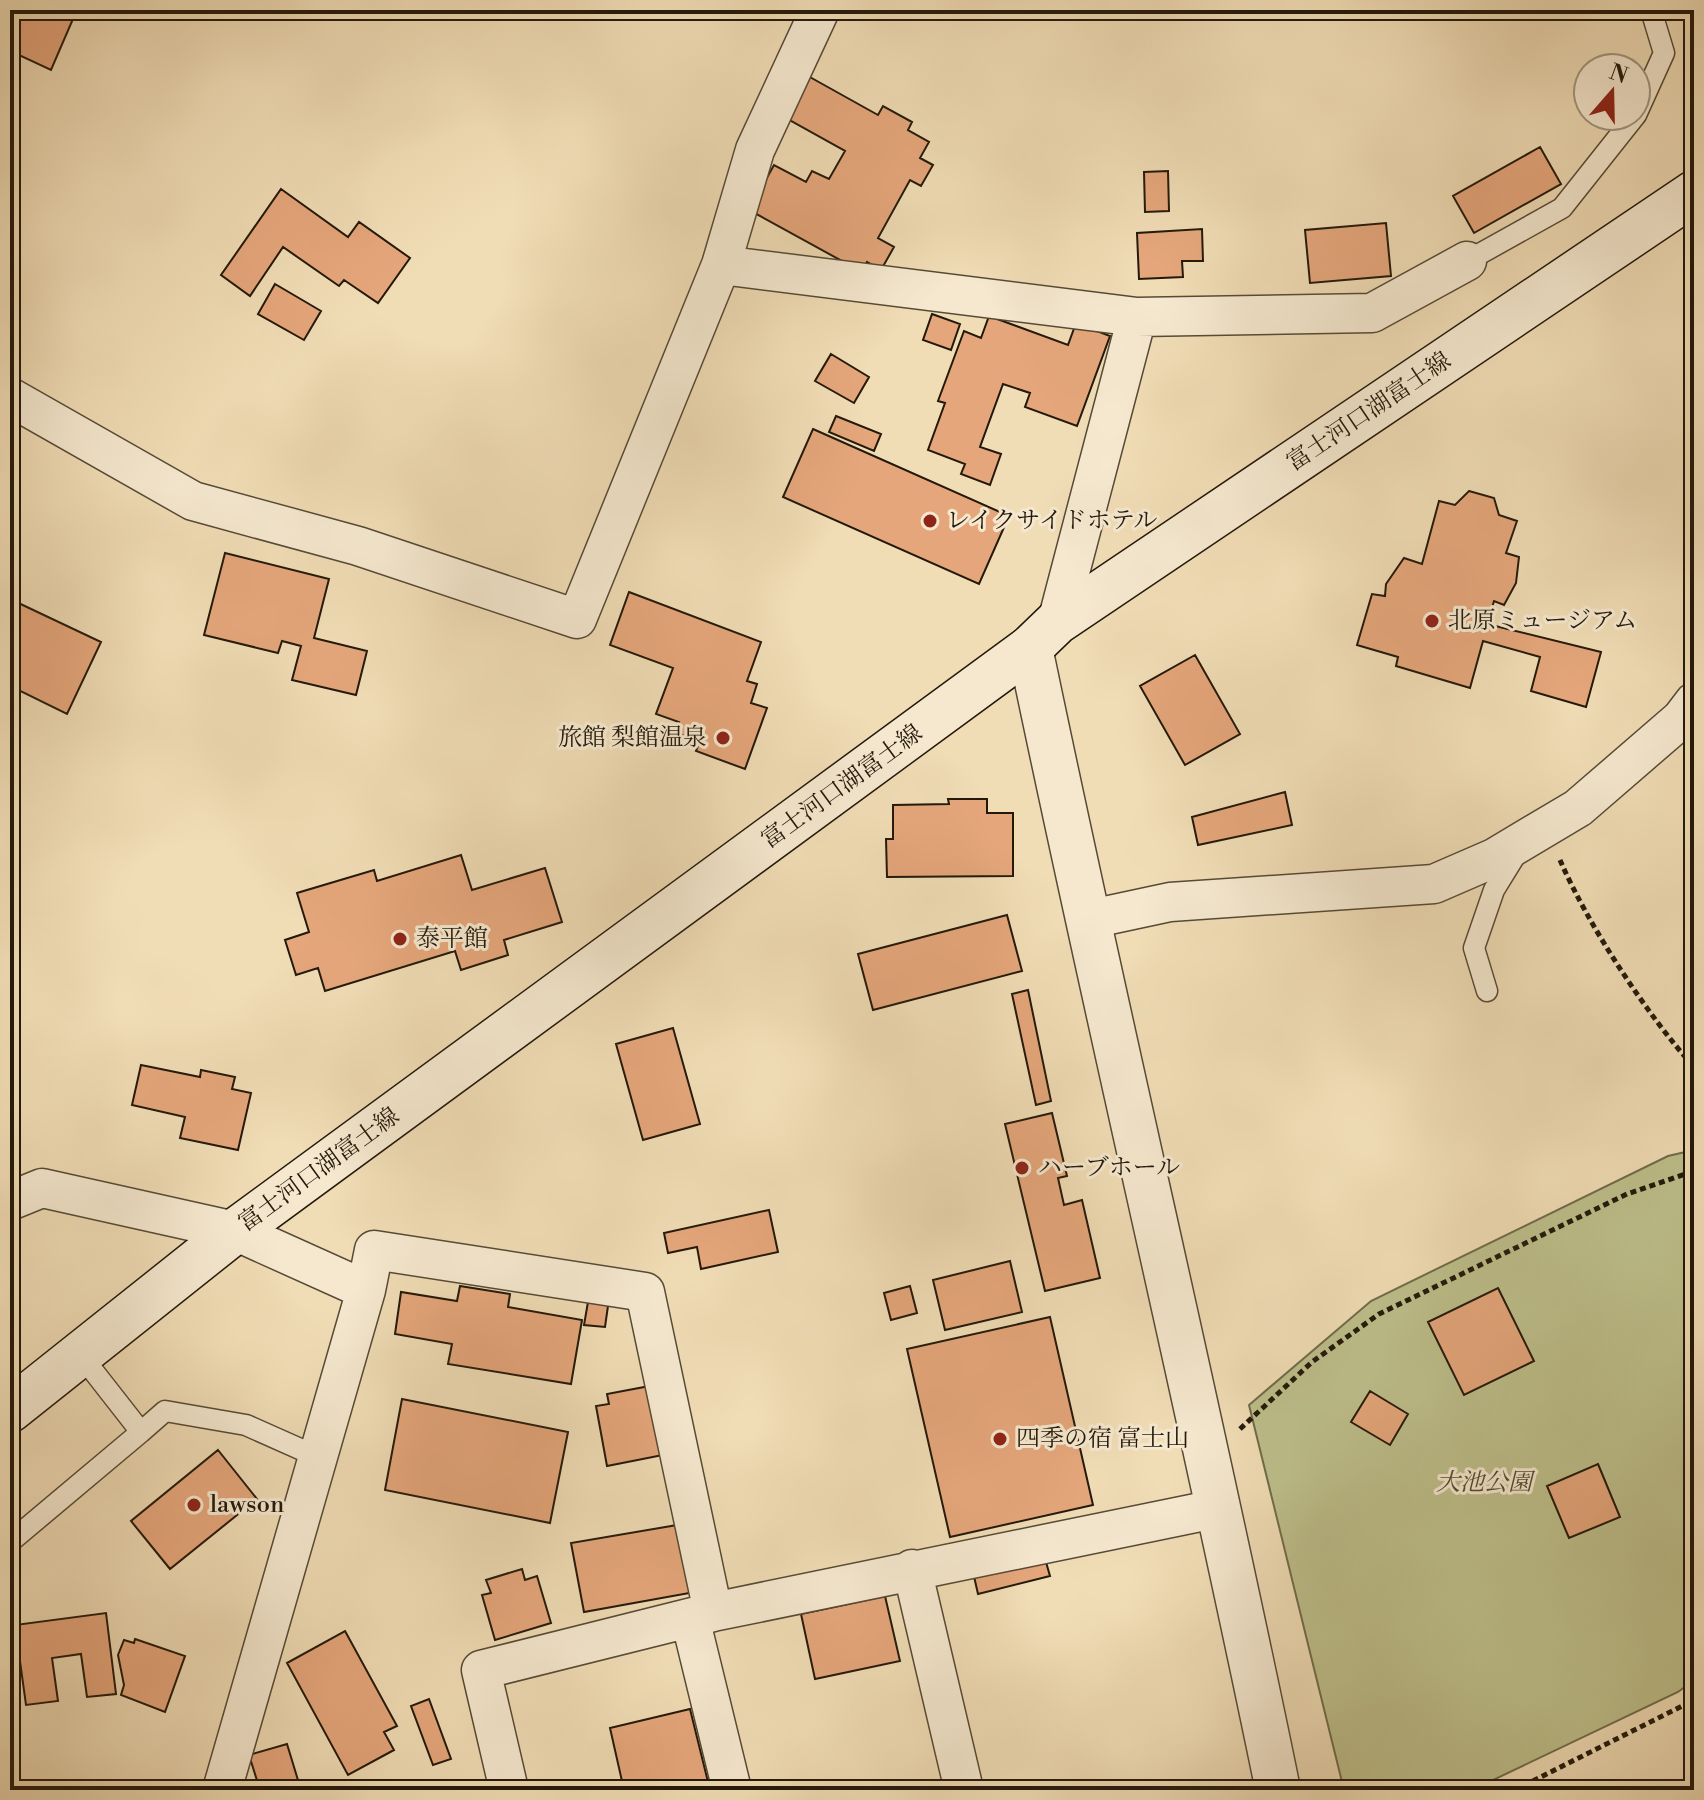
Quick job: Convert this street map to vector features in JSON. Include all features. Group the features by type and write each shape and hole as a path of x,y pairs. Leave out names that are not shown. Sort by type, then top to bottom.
{"main road":[{"name":"富士河口湖富士線","path":"10,1410 235,1231 1044,635 1694,193"},
{"path":"1044,635 1086,920 1209,1457 1278,1790"}],"street":[{"path":"10,397 193,501 358,546 577,619 721,265 755,150 820,10"},
{"path":"721,265 1137,317 1372,313 1467,261"},
{"path":"1044,635 1137,317"},
{"path":"1086,920 1170,902 1434,884 1536,833 1578,808 1681,719 1694,702"},
{"path":"10,1201 42,1188 235,1231 366,1290"},
{"path":"222,1790 366,1290 374,1250 645,1292 732,1790"},
{"path":"509,1790 481,1670 702,1615 912,1569 1220,1508"},
{"path":"912,1569 964,1790"}],"lane":[{"path":"1651,10 1664,53 1652,80"},
{"path":"1467,261 1562,208 1623,132"},
{"path":"1487,991 1474,948 1494,890 1536,833"},
{"path":"80,1354 141,1432"},
{"path":"10,1542 165,1411 246,1425 318,1457"}],"path":[{"path":"1536,833 1665,1035 1694,1067"},
{"path":"1209,1457 1312,1362 1379,1314 1627,1194 1694,1171"},
{"path":"1515,1790 1694,1700"}],"green space":[{"name":"大池公園","path":"1694,1150 1694,1680 1678,1692 1472,1790 1344,1790 1249,1405 1371,1301 1668,1156"}],"building":[{"path":"10,10 76,12 51,70 17,54 10,70"},
{"path":"808,76 878,115 883,106 912,122 908,130 929,142 920,158 933,165 921,186 910,180 878,238 894,247 881,270 867,262 862,272 749,210 774,165 806,182 812,171 829,179 845,151 786,118"},
{"path":"1540,147 1561,184 1474,233 1453,196"},
{"path":"1168,171 1169,211 1145,212 1144,172"},
{"path":"281,189 348,237 359,222 410,258 378,303 344,280 339,286 283,247 250,296 221,275"},
{"path":"1386,223 1391,276 1310,283 1305,230"},
{"path":"1202,229 1203,261 1182,261 1183,277 1139,279 1137,233"},
{"path":"275,284 321,311 304,340 258,314"},
{"path":"932,314 960,324 951,350 923,340"},
{"path":"989,316 1068,345 1076,323 1110,336 1077,426 1025,407 1030,393 1003,384 980,447 1001,454 990,485 961,474 965,464 928,450 945,403 938,401 964,331 981,338"},
{"path":"831,354 869,377 854,403 815,381"},
{"path":"836,416 881,434 874,451 829,432"},
{"path":"813,429 1009,516 979,584 783,497"},
{"path":"1469,491 1494,498 1499,515 1517,521 1506,553 1519,557 1516,583 1504,605 1494,601 1487,624 1601,652 1586,707 1531,691 1540,657 1483,641 1470,688 1396,666 1398,657 1357,645 1372,594 1385,596 1386,584 1404,558 1422,564 1439,501 1455,505"},
{"path":"225,553 329,579 314,638 367,651 356,695 292,680 301,646 282,641 278,653 204,635"},
{"path":"629,592 761,642 747,681 757,684 751,703 767,708 745,769 696,751 700,741 675,733 679,722 656,714 673,668 610,645"},
{"path":"10,599 101,642 67,714 10,686"},
{"path":"1195,655 1240,734 1185,765 1140,686"},
{"path":"1285,792 1292,825 1198,845 1192,817"},
{"path":"948,799 987,799 987,813 1013,813 1013,876 887,877 886,839 893,839 893,805 949,804"},
{"path":"461,855 472,890 545,868 562,922 504,940 508,955 461,970 455,951 325,991 318,968 296,975 285,940 309,932 297,893 374,870 377,881"},
{"path":"1007,915 1022,971 873,1010 858,954"},
{"path":"1028,990 1051,1101 1036,1105 1012,994"},
{"path":"673,1028 700,1124 643,1140 616,1044"},
{"path":"141,1065 200,1077 201,1070 235,1077 232,1089 251,1093 238,1150 180,1138 185,1117 132,1105"},
{"path":"10,1109 19,1111 10,1138"},
{"path":"1052,1113 1067,1176 1058,1178 1064,1205 1082,1200 1100,1278 1045,1291 1005,1124"},
{"path":"769,1210 778,1252 701,1269 697,1247 668,1253 664,1233"},
{"path":"1010,1261 1022,1312 945,1330 933,1280"},
{"path":"460,1286 510,1294 508,1307 582,1320 571,1384 448,1364 452,1344 395,1334 401,1292 457,1301"},
{"path":"910,1286 917,1313 891,1320 884,1293"},
{"path":"1498,1288 1534,1361 1464,1395 1428,1322"},
{"path":"589,1296 609,1299 605,1327 584,1325"},
{"path":"1050,1317 1093,1505 950,1537 907,1349"},
{"path":"655,1385 668,1454 607,1466 596,1406 609,1404 607,1394"},
{"path":"1370,1391 1408,1414 1390,1445 1351,1422"},
{"path":"402,1399 568,1432 550,1523 385,1490"},
{"path":"218,1450 257,1499 170,1569 131,1521"},
{"path":"1598,1464 1620,1517 1569,1538 1547,1486"},
{"path":"683,1524 695,1592 584,1612 571,1543"},
{"path":"1044,1555 1050,1576 978,1594 973,1572"},
{"path":"522,1569 525,1580 537,1576 551,1623 495,1640 482,1595 491,1593 486,1580"},
{"path":"885,1596 900,1661 815,1679 801,1614"},
{"path":"106,1613 116,1694 87,1697 81,1654 52,1658 58,1701 26,1705 15,1625"},
{"path":"345,1631 397,1726 384,1732 394,1750 348,1775 287,1663"},
{"path":"135,1639 185,1656 165,1712 121,1695 124,1685 118,1655 124,1640 134,1643"},
{"path":"429,1699 451,1759 433,1765 411,1706"},
{"path":"690,1709 710,1790 624,1790 610,1728"},
{"path":"287,1744 301,1790 260,1790 249,1755"}],"place":[{"name":"レイクサイドホテル","path":"930,521"},
{"name":"北原ミュージアム","path":"1432,621"},
{"name":"旅館 梨館温泉","path":"723,738"},
{"name":"泰平館","path":"400,939"},
{"name":"ハーブホール","path":"1022,1168"},
{"name":"四季の宿 富士山","path":"1000,1439"},
{"name":"lawson","path":"194,1505"}]}
